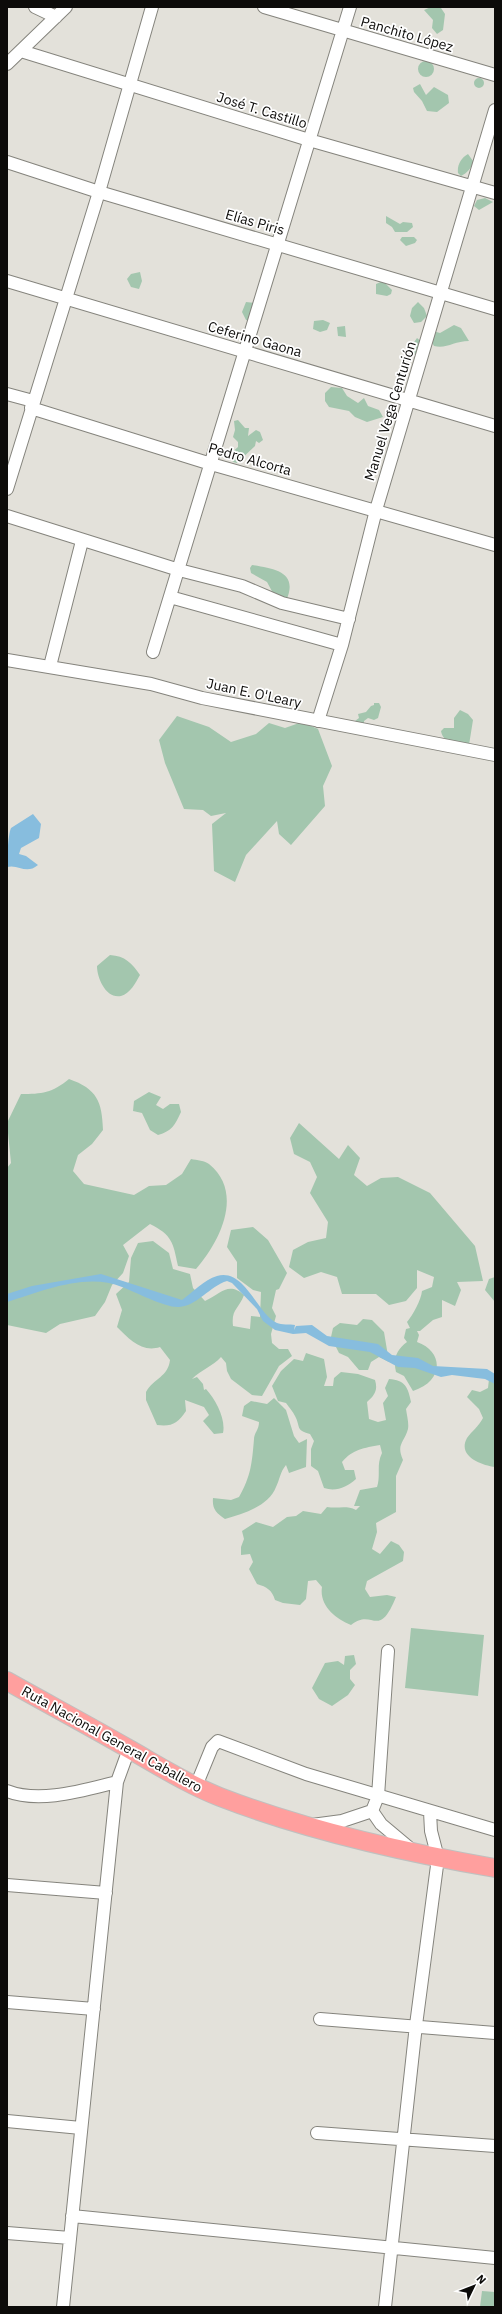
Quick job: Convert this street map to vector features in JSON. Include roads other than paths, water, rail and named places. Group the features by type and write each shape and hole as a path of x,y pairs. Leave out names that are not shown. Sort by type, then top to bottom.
{"highway":[{"name":"Ruta Nacional General Caballero","path":"7,1681 129,1749 168,1773 220,1797 306,1825 416,1853 495,1868"}],"street":[{"path":"35,7 56,17"},
{"path":"8,61 21,51 66,7"},
{"path":"7,489 99,192 152,7"},
{"name":"Panchito López","path":"264,7 495,75"},
{"path":"153,652 350,7"},
{"name":"José T. Castillo","path":"21,51 309,140 495,193"},
{"name":"Manuel Vega Centurión","path":"318,722 342,645 376,510 495,110"},
{"name":"Elías Piris","path":"7,162 99,192 495,309"},
{"name":"Ceferino Gaona","path":"7,281 495,426"},
{"name":"Pedro Alcorta","path":"7,394 33,401 31,408 211,464 495,545"},
{"path":"7,516 82,541 179,570 242,586 282,603 349,619"},
{"path":"50,666 82,541"},
{"path":"170,597 342,645"},
{"name":"Juan E. O'Leary","path":"7,660 151,684 202,698 318,722 495,755"},
{"path":"306,1825 342,1821 372,1810 378,1796 388,1650"},
{"path":"196,1786 212,1747 218,1741 306,1774 430,1812 495,1830"},
{"path":"63,2307 117,1782 129,1749"},
{"path":"7,1792 16,1795 61,1795 117,1782"},
{"path":"372,1810 381,1824 416,1853"},
{"path":"385,2307 393,2249 416,2026 438,1858 431,1831 430,1812"},
{"path":"7,1885 106,1893"},
{"path":"7,2002 94,2009"},
{"path":"320,2019 495,2032"},
{"path":"7,2121 81,2128"},
{"path":"317,2133 495,2146"},
{"path":"72,2216 495,2258"},
{"path":"7,2233 70,2238"}],"water":[{"path":"33,814 41,824 39,838 21,848 19,854 26,856 38,865 30,869 11,866 7,867 8,841 11,828"},
{"path":"101,1274 182,1300 208,1280 217,1276 227,1275 243,1285 263,1311 279,1324 295,1325 294,1330 296,1326 312,1325 327,1336 378,1344 392,1355 418,1358 433,1366 487,1369 495,1374 495,1384 485,1379 452,1375 441,1377 415,1368 398,1367 370,1352 329,1346 306,1333 293,1334 275,1330 263,1321 257,1309 232,1283 227,1281 215,1287 198,1300 186,1306 179,1307 166,1305 122,1287 94,1281 79,1282 50,1288 7,1302 7,1294 32,1286"}]}
